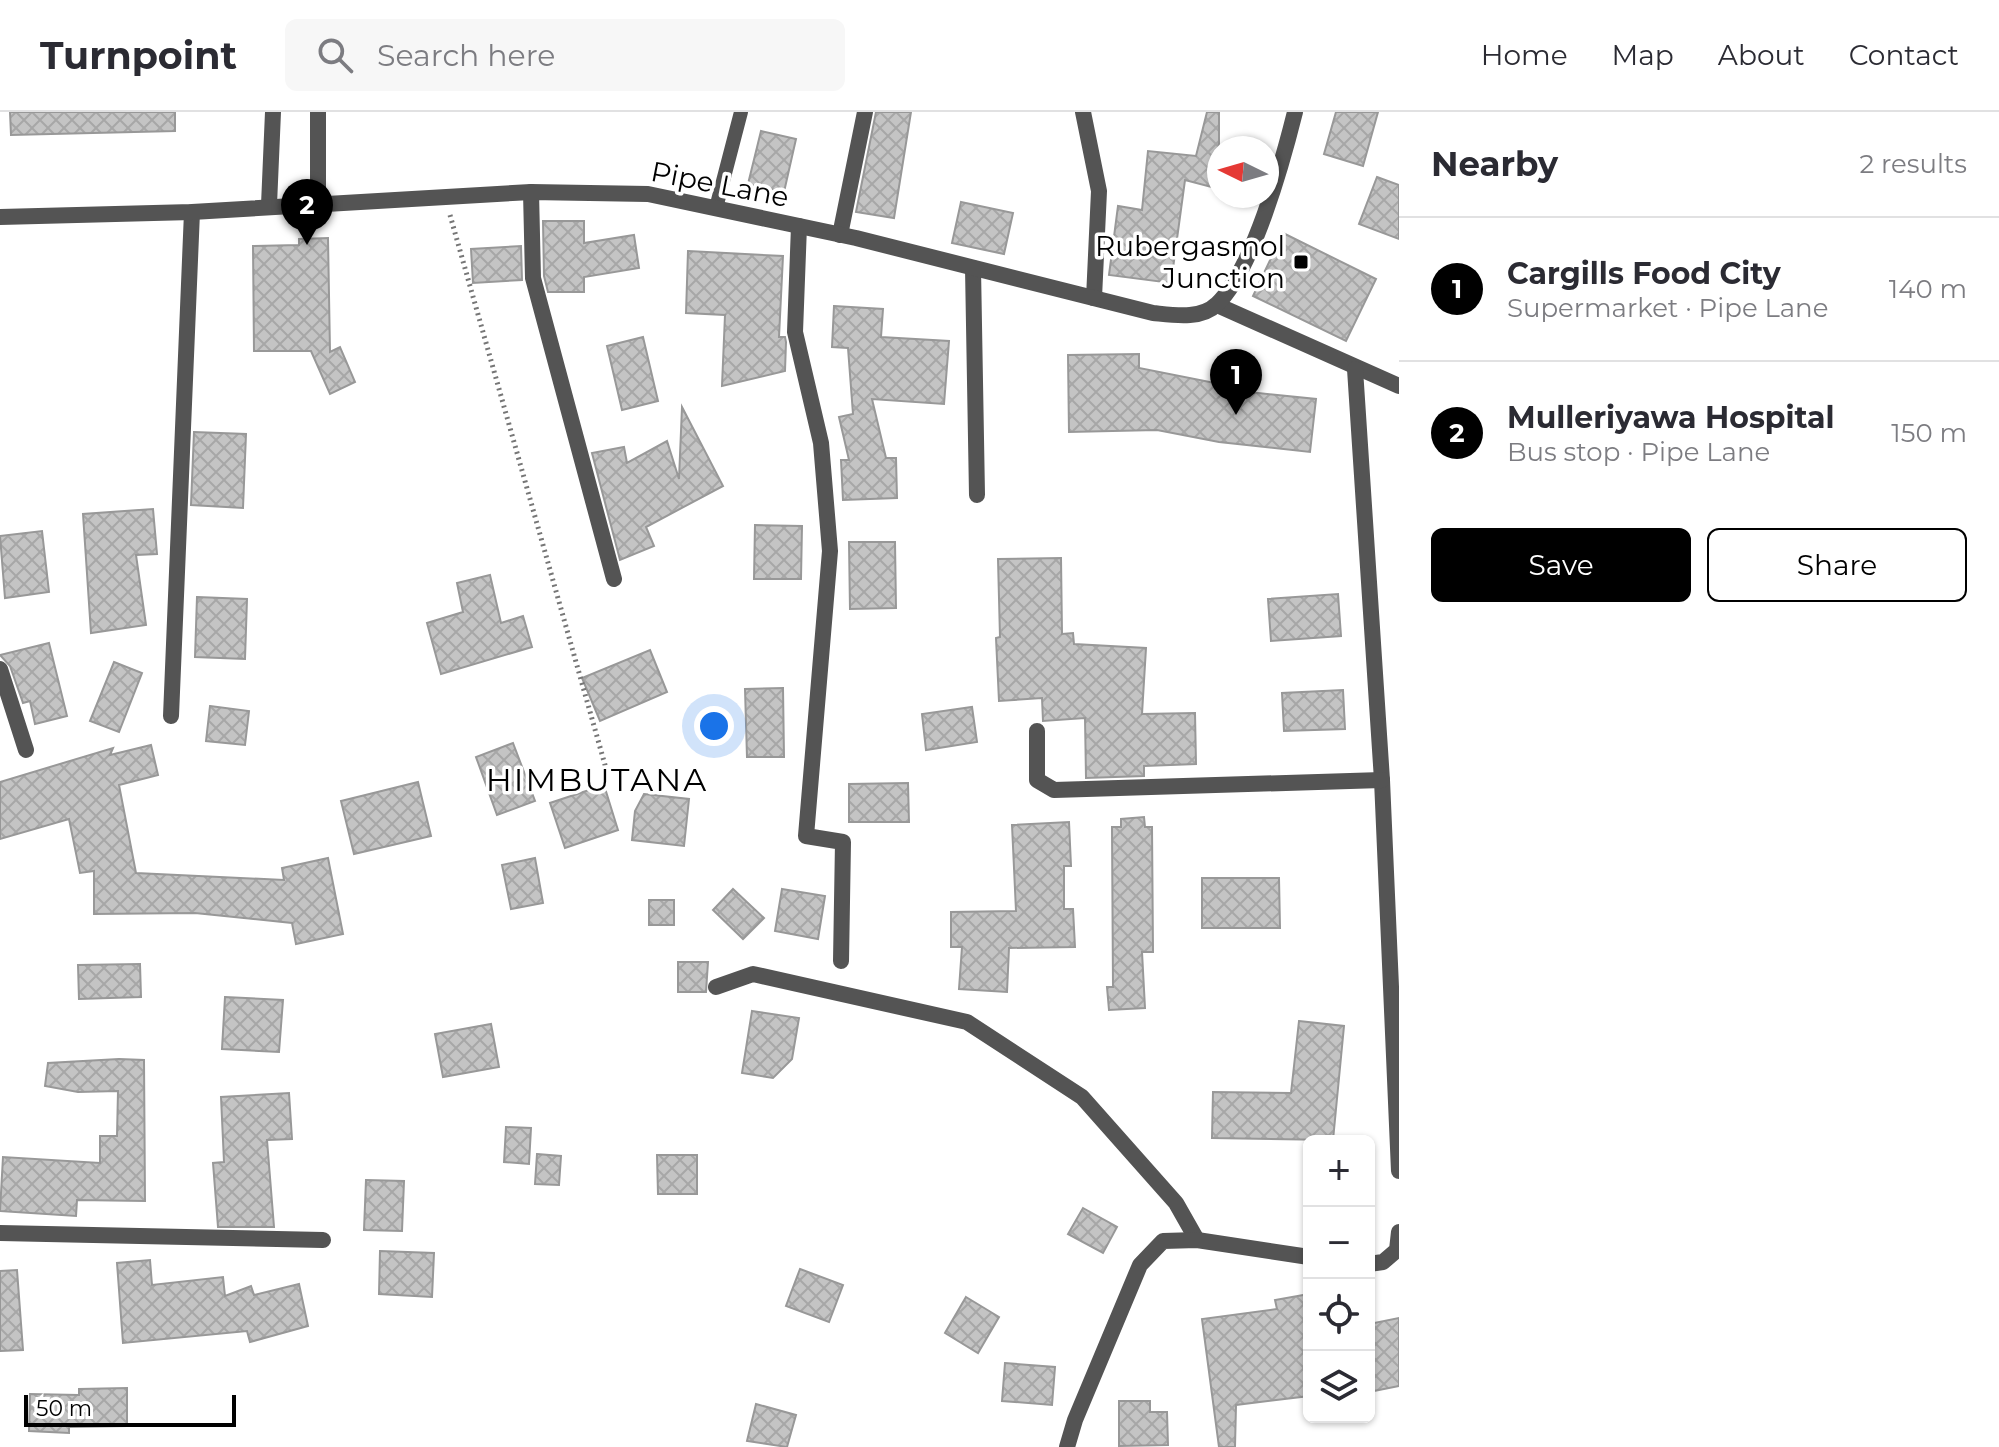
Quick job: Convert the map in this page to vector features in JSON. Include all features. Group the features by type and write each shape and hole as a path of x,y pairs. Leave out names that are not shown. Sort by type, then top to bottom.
{"street":[{"path":"269,205 273,112"},
{"path":"318,112 318,202"},
{"path":"840,235 865,112"},
{"path":"1083,112 1099,191 1094,298"},
{"path":"1295,112 1277,185 1241,268 1217,305 1399,386"},
{"path":"531,192 533,278 614,579"},
{"name":"Pipe Lane","path":"0,217 192,212 318,202 531,192 648,194 840,235 1153,313 1191,316 1217,305"},
{"path":"171,716 192,212"},
{"path":"799,226 795,332 821,443 830,551 806,836 843,842 841,961"},
{"path":"973,268 977,495"},
{"path":"1355,369 1382,780 1399,1171"},
{"path":"0,669 26,750"},
{"path":"1037,731 1037,780 1054,790 1382,780"},
{"path":"716,987 753,974 967,1022 1082,1097 1176,1203 1197,1240"},
{"path":"1375,1263 1383,1262 1398,1251 1399,1232"},
{"path":"0,1233 323,1240"},
{"path":"1067,1447 1075,1420 1140,1265 1163,1241 1197,1240 1303,1256"}],"lane":[{"path":"716,208 741,112"}],"path":[{"path":"445,197 607,772"}],"building":[{"path":"10,112 175,112 175,131 11,135"},
{"path":"876,112 911,112 894,218 856,212"},
{"path":"1207,112 1219,112 1219,136 1207,136 1207,186 1185,180 1171,283 1109,275 1118,206 1142,210 1148,151 1196,156"},
{"path":"1336,112 1378,112 1363,166 1324,154"},
{"path":"761,131 796,139 784,192 748,184"},
{"path":"1377,177 1399,185 1399,239 1359,224"},
{"path":"961,202 1013,213 1004,254 952,243"},
{"path":"543,221 584,221 584,243 634,235 639,268 584,277 584,292 548,292 544,276"},
{"path":"1283,233 1376,279 1346,341 1253,296"},
{"path":"328,238 330,352 340,347 355,382 330,394 311,351 254,351 253,246 299,245 299,239"},
{"path":"521,246 522,280 473,283 471,249"},
{"path":"688,251 783,256 779,337 785,337 786,342 785,371 722,386 725,315 686,313"},
{"path":"834,306 883,309 881,337 949,341 944,404 872,399 886,458 896,458 897,498 843,500 841,460 849,460 839,417 853,414 848,348 832,347"},
{"path":"643,337 658,401 622,410 607,346"},
{"path":"1139,354 1139,368 1240,388 1239,391 1316,399 1310,452 1219,442 1157,430 1069,432 1068,355"},
{"path":"682,407 723,486 646,527 654,546 620,560 592,453 624,447 627,463 667,441 679,479"},
{"path":"194,432 246,434 243,508 191,505"},
{"path":"153,509 157,554 136,555 146,625 91,633 83,514"},
{"path":"755,525 802,526 801,579 754,579"},
{"path":"42,531 49,592 5,598 0,536"},
{"path":"849,542 895,542 896,608 850,609"},
{"path":"1061,558 1062,634 1073,633 1074,644 1146,648 1142,714 1195,713 1196,764 1144,766 1144,776 1086,778 1085,718 1043,721 1042,698 999,701 996,638 1000,637 998,559"},
{"path":"490,575 501,623 523,616 532,647 441,674 427,623 463,612 457,583"},
{"path":"1338,594 1341,636 1271,641 1268,599"},
{"path":"197,597 247,599 245,659 195,657"},
{"path":"49,643 67,716 35,724 30,701 23,703 10,666 0,655"},
{"path":"650,650 667,692 600,721 582,678"},
{"path":"114,662 142,673 119,732 90,721"},
{"path":"783,688 784,757 747,757 745,689"},
{"path":"1343,690 1345,729 1284,731 1282,693"},
{"path":"210,706 249,711 245,745 206,741"},
{"path":"972,707 977,742 926,750 922,714"},
{"path":"513,743 535,801 497,815 476,757"},
{"path":"151,745 158,775 119,785 136,873 284,880 282,868 328,858 343,934 296,944 292,923 195,913 94,914 94,871 80,873 69,819 0,839 0,782 113,748 110,755"},
{"path":"418,782 431,836 354,854 341,801"},
{"path":"908,783 909,822 849,822 849,784"},
{"path":"604,785 618,830 565,848 550,803"},
{"path":"644,794 689,799 684,846 632,840 635,811"},
{"path":"1144,817 1145,827 1152,827 1153,952 1142,952 1145,1008 1109,1010 1107,987 1113,987 1112,827 1121,827 1121,819"},
{"path":"1069,822 1071,866 1064,866 1064,909 1073,909 1075,947 1009,948 1007,992 959,989 962,947 951,947 951,912 1016,911 1012,825"},
{"path":"535,858 543,903 511,909 502,865"},
{"path":"1202,878 1279,878 1280,928 1202,928"},
{"path":"733,889 764,918 743,939 713,910"},
{"path":"782,889 825,896 818,939 775,931"},
{"path":"649,900 674,900 674,925 649,925"},
{"path":"678,962 708,962 706,992 678,992"},
{"path":"140,964 141,997 79,999 78,965"},
{"path":"225,997 283,1000 279,1052 222,1049"},
{"path":"752,1011 799,1018 792,1059 773,1078 742,1073"},
{"path":"1299,1021 1344,1026 1333,1135 1303,1135 1303,1140 1212,1138 1213,1092 1291,1093"},
{"path":"491,1024 499,1067 443,1077 435,1034"},
{"path":"144,1060 145,1201 77,1200 76,1216 0,1211 3,1157 100,1163 100,1136 117,1136 118,1091 78,1092 45,1086 48,1063"},
{"path":"289,1093 292,1139 267,1140 274,1227 218,1227 213,1163 224,1162 221,1097"},
{"path":"506,1127 531,1128 529,1164 504,1162"},
{"path":"537,1154 561,1156 559,1185 535,1184"},
{"path":"657,1155 697,1155 697,1194 658,1194"},
{"path":"366,1180 404,1181 402,1231 364,1230"},
{"path":"1083,1208 1117,1227 1103,1253 1068,1234"},
{"path":"380,1251 434,1253 432,1297 379,1294"},
{"path":"150,1260 152,1285 223,1277 225,1296 251,1286 254,1295 299,1284 308,1326 250,1342 247,1331 123,1343 117,1263"},
{"path":"800,1269 843,1285 829,1322 786,1306"},
{"path":"17,1270 23,1350 0,1351 0,1271"},
{"path":"1303,1295 1303,1397 1236,1405 1235,1447 1219,1447 1202,1319 1277,1309 1275,1300"},
{"path":"966,1297 999,1317 978,1353 945,1333"},
{"path":"1399,1318 1399,1386 1375,1391 1375,1351 1375,1323"},
{"path":"1005,1363 1055,1367 1052,1405 1002,1401"},
{"path":"127,1388 127,1426 69,1427 69,1433 29,1431 30,1394 79,1395 79,1389"},
{"path":"1119,1401 1150,1401 1150,1412 1167,1412 1168,1445 1119,1446"},
{"path":"756,1404 796,1415 787,1447 747,1441"}],"place":[{"name":"Mulleriyawa Hospital","path":"307,245"},
{"name":"Rubergasmol Junction","path":"1301,262"},
{"name":"Cargills Food City","path":"1236,415"}],"district":[{"name":"HIMBUTANA","path":"597,779"}]}
